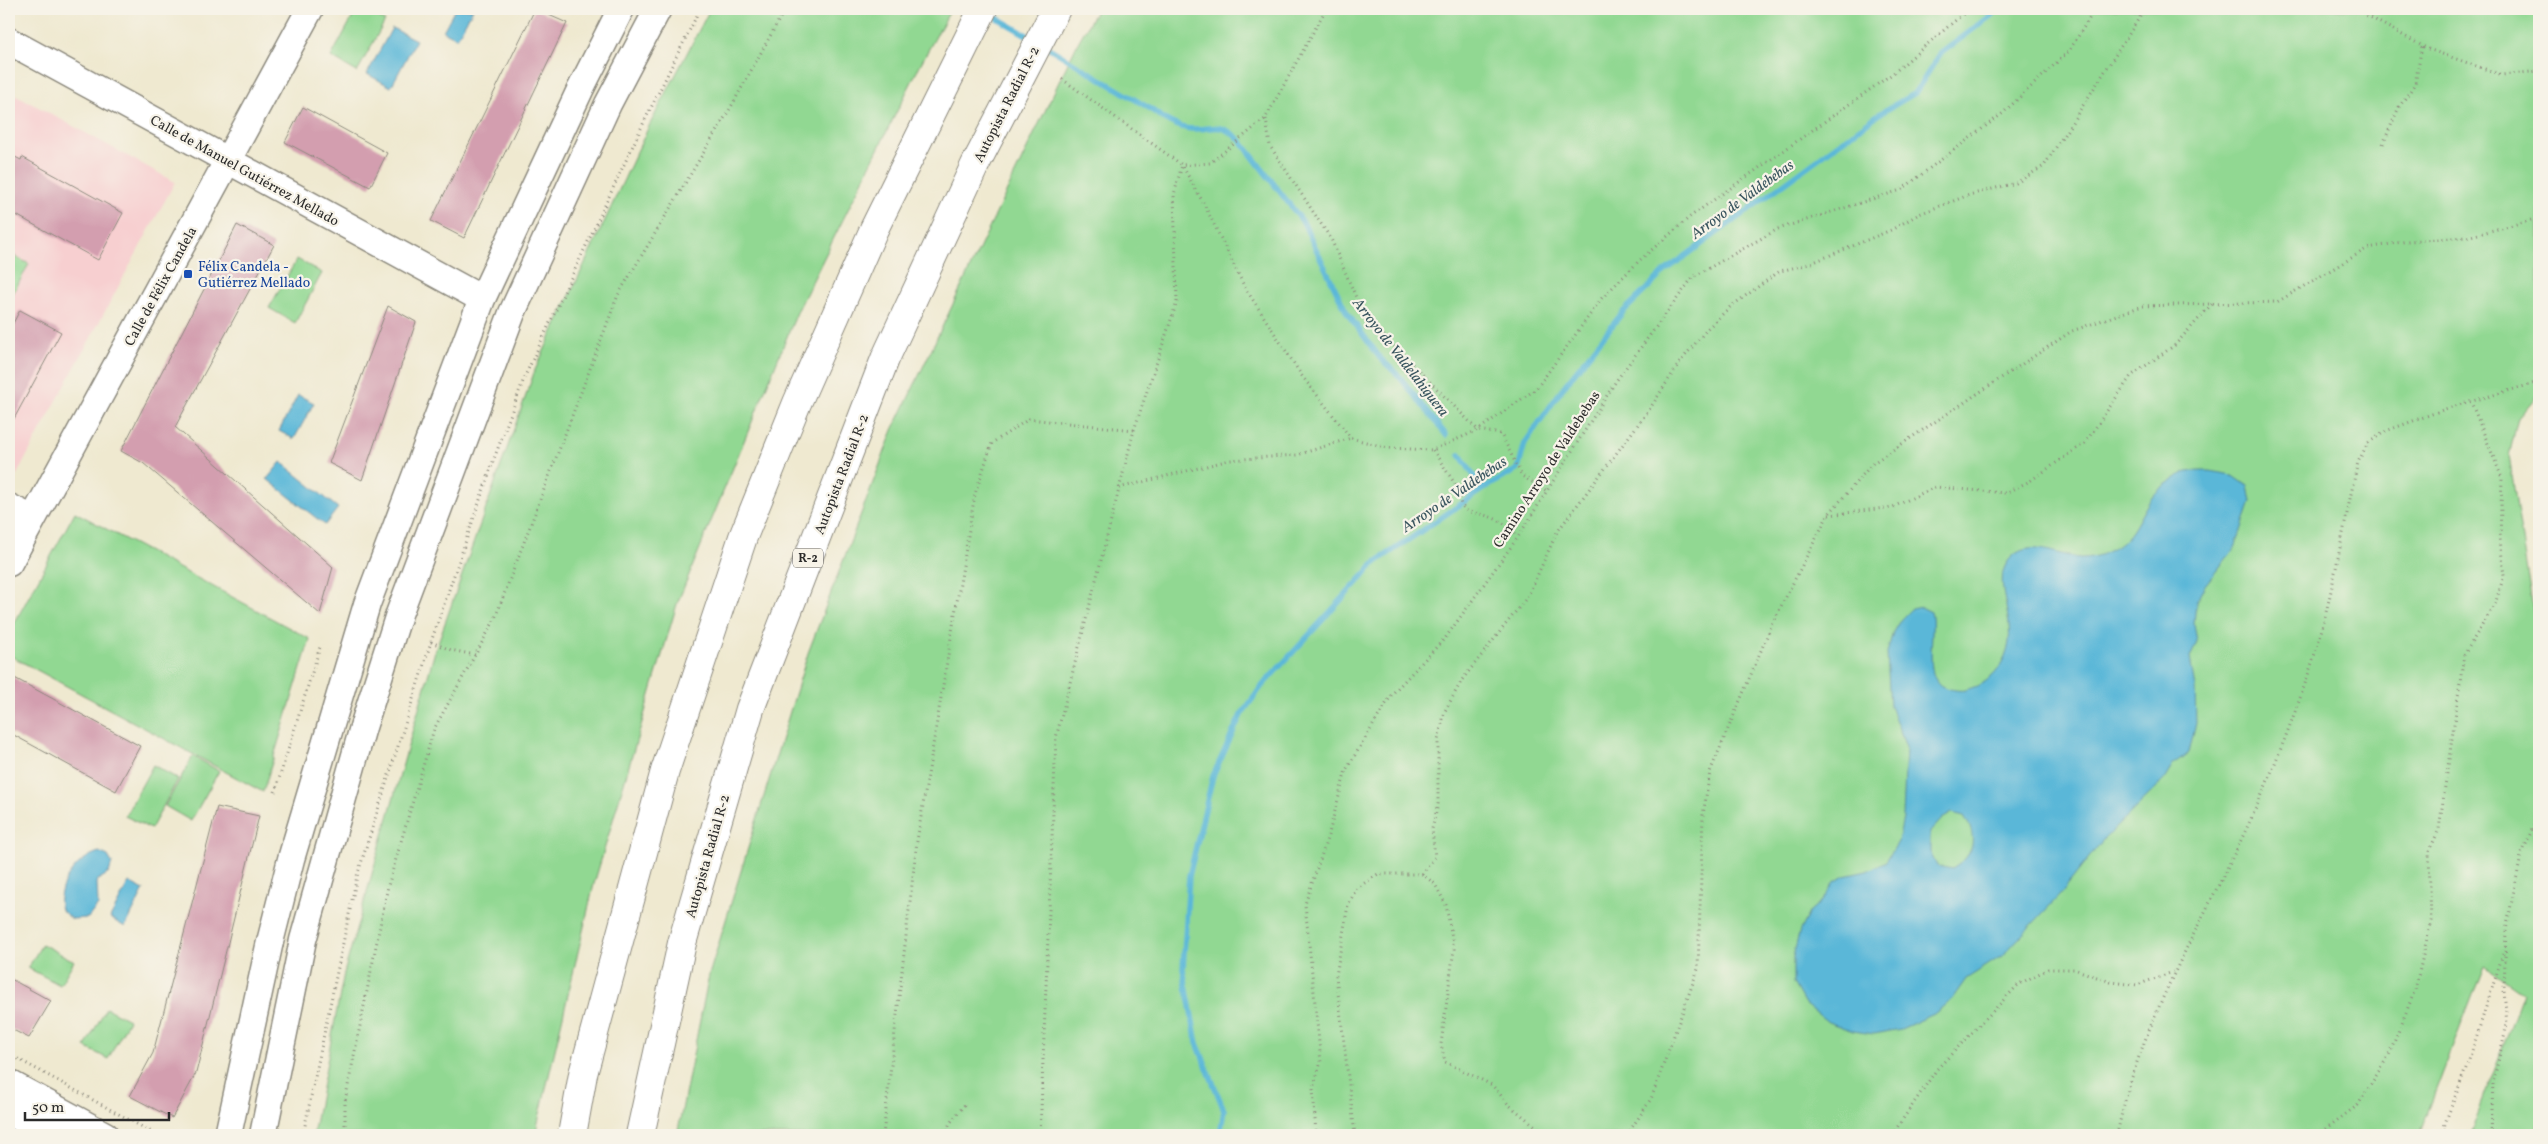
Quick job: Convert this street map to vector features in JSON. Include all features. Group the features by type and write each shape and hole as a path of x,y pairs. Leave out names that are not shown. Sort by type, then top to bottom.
{"highway":[{"path":"572,1135 583,1074 665,771 743,537 797,403 874,230 983,9"},
{"name":"Autopista Radial R-2","path":"640,1135 682,943 750,709 886,359 975,165 1056,9"}],"street":[{"name":"Calle de Félix Candela","path":"9,563 310,9"},
{"path":"228,1135 269,946 291,859 367,604 482,299 580,90 621,9"},
{"path":"262,1135 303,940 360,736 398,614 512,313 608,104 658,9"},
{"name":"Calle de Manuel Gutiérrez Mellado","path":"9,41 482,299"},
{"path":"9,506 33,519"},
{"path":"9,1083 105,1135"},
{"path":"9,1112 52,1135"}],"path":[{"path":"303,1135 357,876 431,642 495,456 525,376 636,138 700,9"},
{"path":"345,1135 345,1101 388,886 434,729 494,621 618,295 731,107 785,9"},
{"path":"1182,164 1210,164 1266,119 1326,9"},
{"path":"1119,488 1230,460 1297,455 1351,438 1388,448 1433,450 1478,430 1536,389 1602,298 1640,260 1691,216 1892,74 1969,9"},
{"name":"Camino Arroyo de Valdebebas","path":"1316,1135 1313,1088 1321,1062 1305,904 1329,833 1346,770 1392,694 1446,637 1518,537 1616,381 1693,277 1778,229 1901,190 2003,113 2069,52 2094,9"},
{"path":"1422,874 1435,857 1432,829 1438,804 1438,740 1445,711 1462,680 1528,596 1558,532 1649,410 1680,362 1708,328 1730,307 1780,271 1809,264 1891,230 1919,214 1969,195 2016,183 2044,166 2145,9"},
{"path":"2359,9 2366,15 2422,46 2502,75 2539,71"},
{"path":"2383,144 2399,107 2415,84 2422,46"},
{"path":"1062,78 1182,164 1244,286 1302,376 1351,438"},
{"path":"1266,119 1270,146 1331,238 1364,316 1478,430 1501,434 1522,476 1547,491"},
{"path":"1040,1135 1056,738 1134,430 1177,302 1174,195 1182,164"},
{"path":"1627,1135 1651,1099 1698,969 1703,814 1710,772 1773,622 1828,515 1873,463 2072,331 2142,306 2277,302 2368,248 2408,241 2467,237 2539,218"},
{"path":"1828,515 1893,507 1936,487 2005,492 2030,481 2085,443 2131,376 2175,345 2212,304"},
{"path":"2117,1135 2125,1093 2174,972 2259,800 2294,715 2317,646 2358,462 2364,450 2368,443 2386,431 2448,408 2539,382"},
{"path":"2317,1135 2358,1105 2389,1055 2415,990 2430,920 2429,852 2438,829 2464,655 2495,604 2504,576 2500,539 2502,478 2471,402"},
{"path":"883,1135 916,842 975,494 992,443 1029,419 1134,430"},
{"path":"1433,450 1457,487 1461,505 1468,512 1487,514 1500,520 1518,537"},
{"path":"431,642 451,650 475,655"},
{"path":"275,792 320,648"},
{"path":"2491,1135 2493,1083 2507,1024 2504,990 2506,930 2520,856 2539,813"},
{"path":"1355,1135 1336,976 1348,905 1357,888 1378,874 1422,874 1435,884 1446,905 1454,949 1441,1044 1445,1062 1492,1085 1509,1105 1538,1128 1554,1135"},
{"path":"2443,1135 2445,1123 2468,1063 2506,947"},
{"path":"1892,1135 1937,1069 2019,984 2048,969 2074,969 2111,982 2137,985 2174,972"},
{"path":"9,1054 157,1135"},
{"path":"945,1135 950,1123 966,1103"}],"shaded area":[{"path":"9,91 175,182 16,476 9,472"}],"green space":[{"path":"357,9 363,9 385,21 357,72 331,57"},
{"path":"710,9 951,9 920,65 798,310 677,604 594,884 535,1135 313,1135 344,973 435,651 535,370 649,126"},
{"path":"1097,9 2539,9 2539,393 2518,418 2509,456 2539,649 2539,1135 2470,1135 2523,993 2484,965 2419,1135 677,1135 709,975 808,653 893,430 1076,46"},
{"path":"9,253 29,264 9,301"},
{"path":"297,259 322,273 295,323 269,308"},
{"path":"75,512 310,639 263,792 9,655 9,633"},
{"path":"193,756 219,771 191,821 165,806"},
{"path":"153,765 178,779 151,829 125,816"},
{"path":"42,944 74,961 60,985 28,968"},
{"path":"106,1008 129,1020 108,1059 85,1047"}],"water":[{"path":"455,9 473,9 457,38 443,31"},
{"path":"392,28 416,40 391,87 367,74"},
{"path":"298,395 314,403 294,439 279,431"},
{"path":"281,462 338,508 325,525 267,479"},
{"path":"2209,471 2232,475 2248,486 2251,502 2235,548 2205,585 2196,602 2194,624 2197,642 2190,658 2195,687 2196,723 2189,753 2173,765 2164,780 2102,841 2059,896 2002,956 1966,979 1952,999 1934,1014 1901,1029 1874,1034 1853,1031 1828,1022 1805,1004 1793,983 1793,957 1800,930 1810,911 1823,900 1833,883 1844,876 1867,871 1886,861 1898,842 1903,818 1906,747 1890,706 1887,653 1893,632 1901,619 1911,609 1921,607 1931,612 1932,668 1935,678 1941,685 1950,689 1965,690 1981,684 1998,670 2007,650 2009,621 2002,581 2004,570 2009,560 2016,553 2034,549 2071,557 2087,558 2106,553 2130,535 2146,506 2161,488 2185,473","holes":["1952,813 1964,816 1971,831 1972,846 1970,852 1960,864 1952,869 1937,866 1930,852 1930,832 1942,819"]},
{"path":"99,852 108,856 112,863 109,873 98,880 97,883 98,905 88,918 72,919 61,910 61,892 64,883 75,867 91,855"},
{"path":"129,882 144,890 125,927 110,918"}],"building":[{"path":"535,9 567,23 464,238 431,221"},
{"path":"303,107 387,153 370,187 285,142"},
{"path":"9,150 14,153 13,156 21,160 22,157 123,213 98,260 9,211"},
{"path":"237,225 274,245 175,427 333,567 320,614 143,463 121,451"},
{"path":"388,306 416,322 362,480 329,463"},
{"path":"20,310 61,332 9,428 9,331"},
{"path":"9,675 140,746 116,791 10,733 9,735"},
{"path":"217,807 259,816 196,1073 172,1118 130,1096 153,1053"},
{"path":"9,978 51,1001 29,1038 9,1028"}],"waterway":[{"name":"Arroyo de Valdebebas","path":"1220,1135 1224,1110 1197,1043 1183,969 1189,876 1213,776 1241,715 1262,686 1376,562 1483,489 1518,469 1525,443 1565,385 1623,312 1665,271 1879,114 1915,93 1940,54 2000,9"},
{"name":"Arroyo de Valdelahiguera","path":"990,14 1032,38"},
{"name":"Arroyo de Valdelahiguera","path":"1044,45 1175,125 1192,129 1217,127 1227,130 1240,140 1303,222 1347,313 1380,358 1398,375 1446,435"},
{"name":"Arroyo de Valdelahiguera","path":"1460,455 1483,489"}],"place":[{"name":"Félix Candela - Gutiérrez Mellado","path":"188,274"}]}
